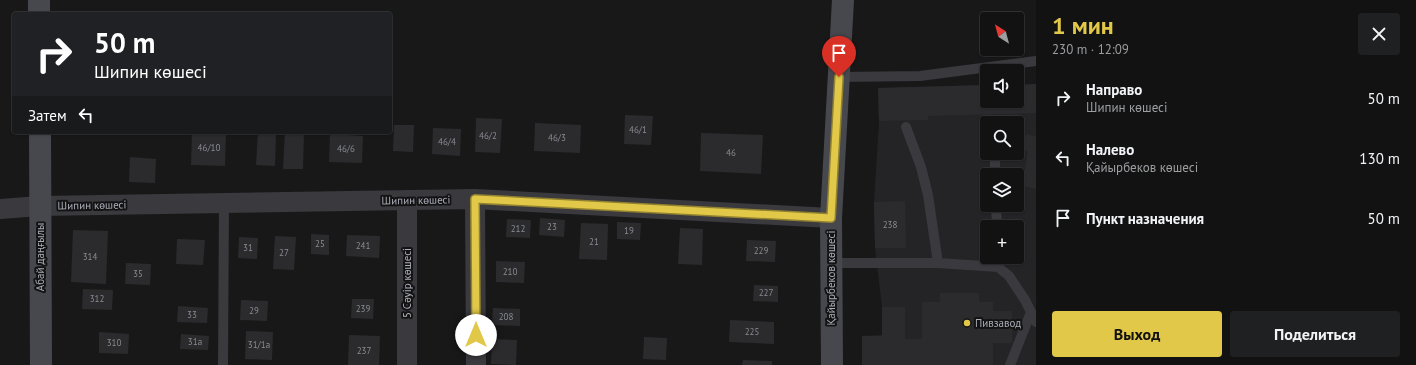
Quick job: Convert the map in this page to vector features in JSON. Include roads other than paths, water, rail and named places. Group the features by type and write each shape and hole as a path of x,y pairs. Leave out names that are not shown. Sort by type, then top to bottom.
{"main road":[{"path":"39,0 39,12"},
{"name":"Қайырбеков көшесі","path":"832,365 831,218 843,0"},
{"name":"Абай даңғылы","path":"40,140 41,365"}],"street":[{"name":"Шипин көшесі","path":"0,209 40,206 475,199 831,218"},
{"path":"475,199 476,365"},
{"name":"5 Сәуір көшесі","path":"407,200 408,365"}],"lane":[{"path":"839,77 920,76 1036,61"},
{"path":"906,126 921,167 928,196 938,264"},
{"path":"223,365 224,203"},
{"path":"831,263 938,264 980,263"},
{"path":"1000,264 1025,300 1036,322"},
{"path":"1010,365 1031,312"}],"place":[{"name":"Пивзавод","path":"967,323"}]}
